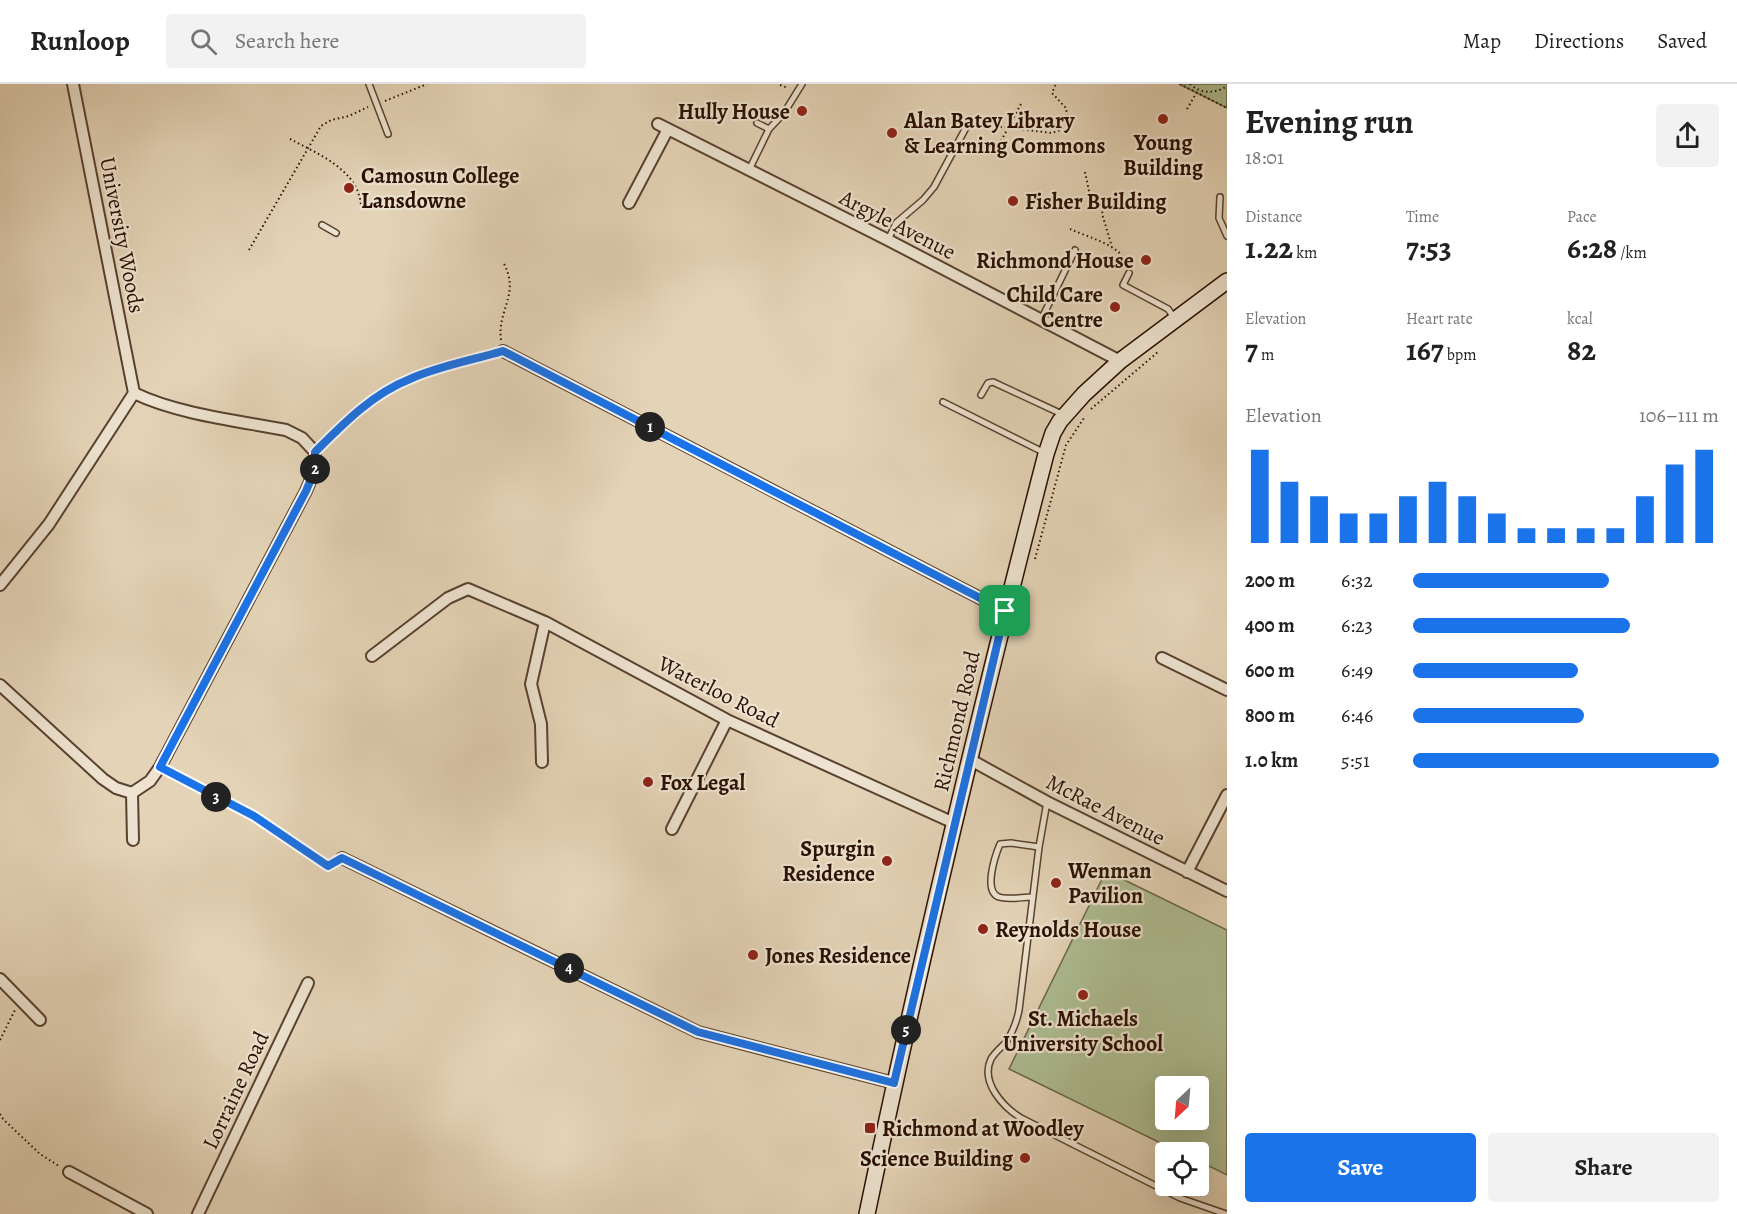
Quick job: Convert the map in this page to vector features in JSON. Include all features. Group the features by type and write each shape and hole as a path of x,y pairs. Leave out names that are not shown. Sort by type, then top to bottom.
{"main road":[{"name":"Richmond Road","path":"867,1214 894,1083 969,759 1005,611 1053,433 1065,415 1084,394 1120,361 1227,281"}],"street":[{"name":"University Woods","path":"73,84 134,393"},
{"name":"Argyle Avenue","path":"629,203 663,126 1120,361"},
{"path":"503,351 1005,611"},
{"path":"0,585 49,524 134,393 172,407 286,430 302,438 315,452 314,472 306,491 160,767 150,781 132,793"},
{"name":"Waterloo Road","path":"372,656 448,598 468,588 545,622 727,720 954,823"},
{"path":"542,762 540,724 531,684 545,622"},
{"path":"1162,658 1227,690"},
{"path":"0,685 103,779 116,788 132,793"},
{"path":"672,829 727,720"},
{"name":"McRae Avenue","path":"969,759 1047,802 1227,891"},
{"path":"132,793 133,840"},
{"path":"1187,872 1227,795"},
{"path":"342,858 698,1032 894,1083"},
{"path":"0,979 40,1020"},
{"name":"Lorraine Road","path":"198,1214 308,982"},
{"path":"69,1172 147,1214"}],"lane":[{"path":"369,84 388,134"},
{"path":"749,170 769,129 784,113 802,84"},
{"path":"888,240 896,223 934,188 969,122"},
{"path":"757,123 769,129"},
{"path":"1220,197 1219,218 1227,236"},
{"path":"322,225 336,233"},
{"path":"1041,320 1075,250"},
{"path":"1129,273 1123,285 1168,309 1176,321"},
{"path":"981,395 988,383 993,382 1065,415"},
{"path":"943,402 1046,454"},
{"path":"1047,802 1032,897 1017,1021 989,1065 992,1085 999,1099 1021,1118 1180,1197 1226,1214"},
{"path":"1032,897 1001,898 995,896 990,886 1000,844 1011,843 1039,847"}],"path":[{"path":"249,250 321,126 427,84"},
{"path":"969,122 1052,133 1069,127 1066,108 1052,93 1056,84"},
{"path":"1180,84 1197,90 1214,92 1227,86"},
{"path":"1190,84 1227,108"},
{"path":"1188,109 1199,84"},
{"path":"1001,141 1021,104"},
{"path":"290,139 350,176 360,194 361,206"},
{"path":"1085,172 1089,191 1101,203 1112,247"},
{"path":"1070,230 1112,247 1128,263 1126,268 1129,273"},
{"path":"315,452 350,418 386,391 410,378 503,351 500,329 511,288 509,272 503,262"},
{"path":"1090,410 1164,346"},
{"path":"1034,563 1066,445 1085,416"},
{"path":"160,767 254,816 328,866 342,858"},
{"path":"0,1040 21,998"},
{"path":"0,1114 40,1155 69,1172"}],"green space":[{"path":"1179,84 1227,84 1227,108"},
{"path":"1106,871 1227,930 1227,1175 1209,1166 1209,1142 1159,1142 1009,1069"}],"place":[{"name":"Hully House","path":"802,111"},
{"name":"Young Building","path":"1163,119"},
{"name":"Alan Batey Library & Learning Commons","path":"892,133"},
{"name":"Camosun College Lansdowne","path":"349,188"},
{"name":"Fisher Building","path":"1013,201"},
{"name":"Richmond House","path":"1146,260"},
{"name":"Child Care Centre","path":"1115,307"},
{"name":"Fox Legal","path":"648,782"},
{"name":"Spurgin Residence","path":"887,861"},
{"name":"Wenman Pavilion","path":"1056,883"},
{"name":"Reynolds House","path":"983,929"},
{"name":"Jones Residence","path":"753,955"},
{"name":"St. Michaels University School","path":"1083,995"},
{"name":"Richmond at Woodley","path":"870,1128"},
{"name":"Science Building","path":"1025,1158"}],"route":[{"path":"503,351 1005,611 894,1083 698,1032 342,858 328,866 254,816 160,767 306,491 314,472 315,452 350,418 386,391 410,378 503,351"}]}
